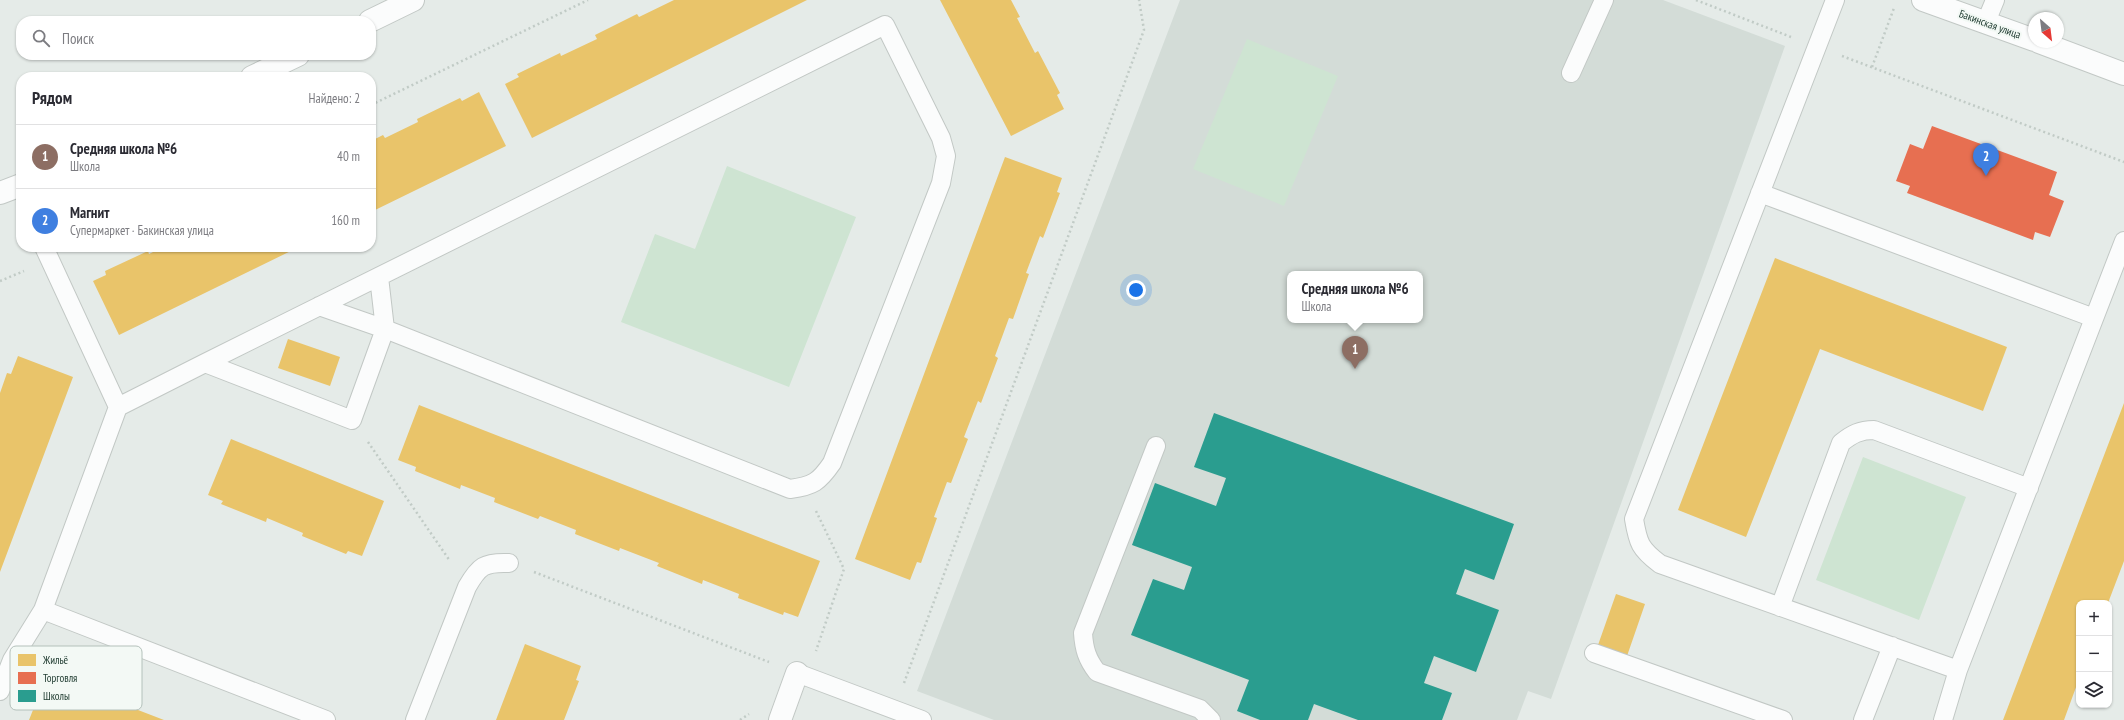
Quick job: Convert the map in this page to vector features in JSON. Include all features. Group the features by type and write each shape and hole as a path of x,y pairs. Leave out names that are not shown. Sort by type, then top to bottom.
{"street":[{"path":"376,18 414,0"},
{"name":"Бакинская улица","path":"1923,0 2028,38"},
{"path":"2055,48 2124,74"},
{"path":"262,72 288,60"},
{"path":"780,720 802,675"}],"lane":[{"path":"1571,73 1604,0"},
{"path":"1835,0 1634,519 1637,537 1644,552 1660,564 1958,670"},
{"path":"1986,22 1995,0"},
{"path":"21,646 43,610 118,407 319,306 885,25 941,138 946,156 941,183 832,463 821,479 804,487 790,489 385,329 319,306"},
{"path":"1760,193 2094,318"},
{"path":"1943,720 1958,670 2124,241"},
{"path":"46,252 118,407"},
{"path":"205,363 352,420 385,329 379,277"},
{"path":"1780,607 1841,443 1852,434 1864,430 1874,430 2029,488"},
{"path":"1156,446 1083,633 1084,649 1089,661 1097,672 1200,709 1211,720"},
{"path":"415,720 467,587 476,571 492,562 509,563"},
{"path":"43,610 136,646"},
{"path":"1863,720 1892,646"},
{"path":"142,648 326,720"},
{"path":"1594,653 1782,720"},
{"path":"0,691 10,665"},
{"path":"802,675 922,720"}],"path":[{"path":"376,103 588,0"},
{"path":"894,710 1144,30 1140,0"},
{"path":"1696,0 2124,162"},
{"path":"1872,67 1897,0"},
{"path":"352,420 398,484 467,587"},
{"path":"509,563 802,675 844,569 804,487"},
{"path":"740,720 748,714"}],"shaded area":[{"path":"1180,0 1663,0 1785,46 1551,699 1528,691 1517,720 994,720 917,691"}],"green space":[{"path":"1247,39 1338,76 1284,206 1193,169"},
{"path":"727,166 856,217 789,387 621,322 655,234 695,249"},
{"path":"1863,457 1966,497 1919,620 1816,580"}],"building: Жильё":[{"path":"674,0 807,0 532,138 505,84 519,77 517,74 560,53 561,56 597,39 595,35 637,14 639,17"},
{"path":"940,0 1011,0 1020,17 1017,18 1035,53 1038,51 1060,93 1057,95 1064,109 1011,136"},
{"path":"479,92 506,146 376,210 376,138 383,135 385,138 418,122 417,119 460,98 462,101"},
{"path":"1005,157 1062,178 1057,192 1060,193 1043,238 1040,236 1026,273 1029,274 1013,319 1009,318 995,356 998,358 981,403 978,401 964,437 968,439 951,483 947,482 934,517 937,518 921,563 917,562 910,580 855,559"},
{"path":"146,252 148,252 149,254 153,252 289,252 119,335 93,281 106,275 105,271"},
{"path":"1775,258 2007,347 1983,411 1820,349 1746,537 1678,510"},
{"path":"288,339 340,357 330,386 278,368"},
{"path":"18,356 73,377 0,572 0,393 7,373 11,374"},
{"path":"2124,403 2124,561 2109,600 2076,600 2076,687 2064,720 2003,720"},
{"path":"419,405 820,561 798,617 784,612 783,615 738,598 739,594 703,580 702,584 657,566 659,563 620,548 619,551 575,534 576,530 540,516 538,519 494,502 495,498 461,485 460,489 415,471 416,467 398,460"},
{"path":"231,439 384,501 362,556 348,551 346,554 302,536 303,533 267,518 266,522 221,504 223,501 208,495"},
{"path":"1616,594 1645,604 1627,656 1598,645"},
{"path":"525,644 581,666 576,680 579,681 564,720 496,720"},
{"path":"33,710 138,710 164,720 29,720"}],"building: Торговля":[{"path":"1932,126 2057,172 2049,195 2064,201 2050,237 2035,232 2033,240 1907,193 1910,186 1896,181 1910,144 1923,149"}],"building: Школы":[{"path":"1214,413 1514,524 1494,580 1465,569 1456,594 1499,610 1476,672 1434,656 1424,683 1452,693 1442,720 1358,720 1314,704 1308,720 1260,720 1237,711 1249,680 1131,635 1153,579 1184,590 1192,567 1132,545 1155,483 1216,506 1226,478 1194,467"}],"place":[{"name":"Магнит","path":"1986,176"},
{"name":"Средняя школа №6","path":"1355,369"}]}
